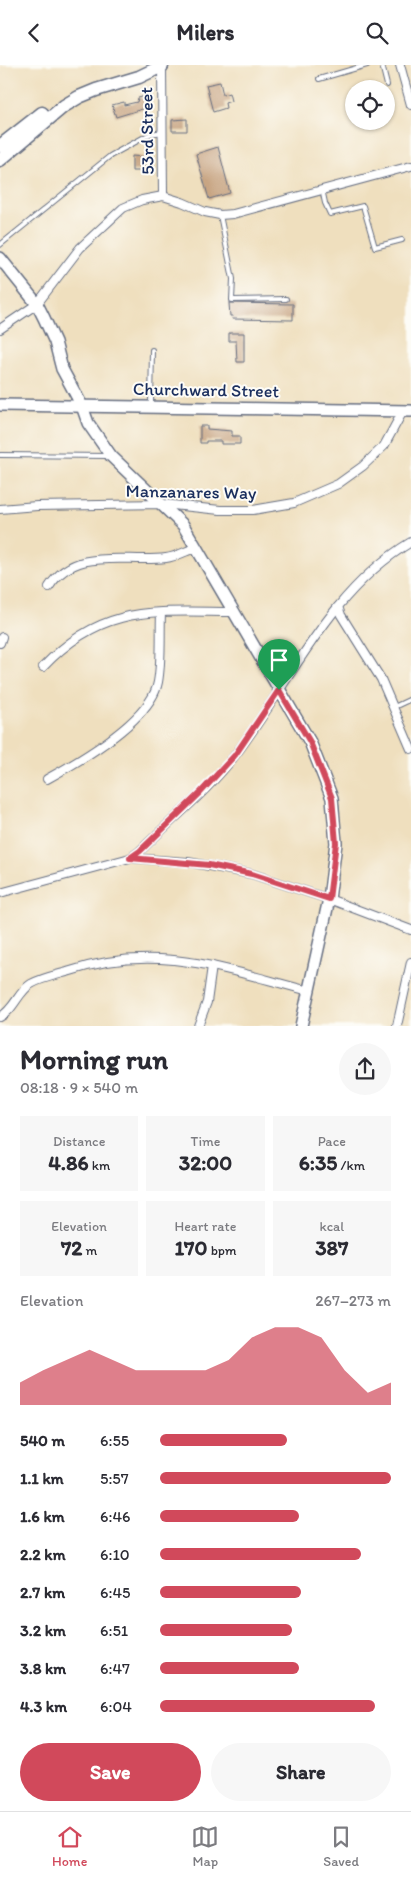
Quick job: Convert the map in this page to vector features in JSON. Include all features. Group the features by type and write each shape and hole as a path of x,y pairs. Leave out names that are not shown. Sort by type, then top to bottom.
{"main road":[{"path":"0,146 48,108 76,91 104,79 137,69 163,65"},
{"path":"0,160 57,112 79,97 139,77 163,65"}],"street":[{"name":"53rd Street","path":"163,65 163,196"},
{"path":"400,65 411,105"},
{"path":"0,329 37,304 80,248 123,207 142,199 163,196 182,202 205,213 233,214 411,166"},
{"path":"0,258 37,304 55,342 62,369 82,406 88,423 111,456 183,525 310,742 332,798 336,843 329,899 301,1026"},
{"name":"Churchward Street","path":"0,405 407,411"},
{"name":"Manzanares Way","path":"0,509 37,506 163,504 220,510 253,510 294,503 338,484 370,459 384,446 407,411"},
{"path":"0,893 130,858 140,851 231,760 268,708 312,638 338,607 376,567 411,542"},
{"path":"49,587 56,576 77,563 91,559 168,558 195,548"},
{"path":"338,607 341,615 381,679 411,749"},
{"path":"43,667 58,651 84,632 109,620 142,613 235,612"},
{"path":"47,779 96,751 129,724 148,702 158,684 162,613"},
{"path":"130,858 209,865 252,874 329,899 411,931"},
{"path":"0,1017 8,1011 23,991 32,983 79,968 112,961 146,958 179,959 309,991"},
{"path":"397,1026 411,962"},
{"path":"198,1026 207,1002 212,966"}],"lane":[{"path":"319,79 367,65"},
{"path":"382,65 386,80"},
{"path":"0,245 110,156 150,134 162,132"},
{"path":"322,189 330,214 363,207 375,247 402,240"},
{"path":"220,215 233,279 232,300 286,299"},
{"path":"151,407 152,349"},
{"path":"0,455 111,456"},
{"path":"394,707 411,699"}],"building":[{"path":"220,82 223,95 229,93 231,101 225,103 226,108 213,112 206,85"},
{"path":"146,96 149,107 116,117 112,105 124,102 124,105 137,102 138,98"},
{"path":"187,119 187,131 172,131 172,120"},
{"path":"218,147 230,193 209,199 196,154"},
{"path":"132,156 144,157 144,171 132,171"},
{"path":"229,303 293,304 293,320 232,319 233,316 230,316"},
{"path":"229,333 244,333 244,362 237,362 236,341 229,341"},
{"path":"200,426 207,426 207,429 232,431 232,436 240,436 240,444 221,444 221,441 200,443"}],"route":[{"path":"279,690 310,742 332,798 336,843 334,874 329,899 252,874 209,865 130,858 140,851 200,793 235,755 279,690"}]}
